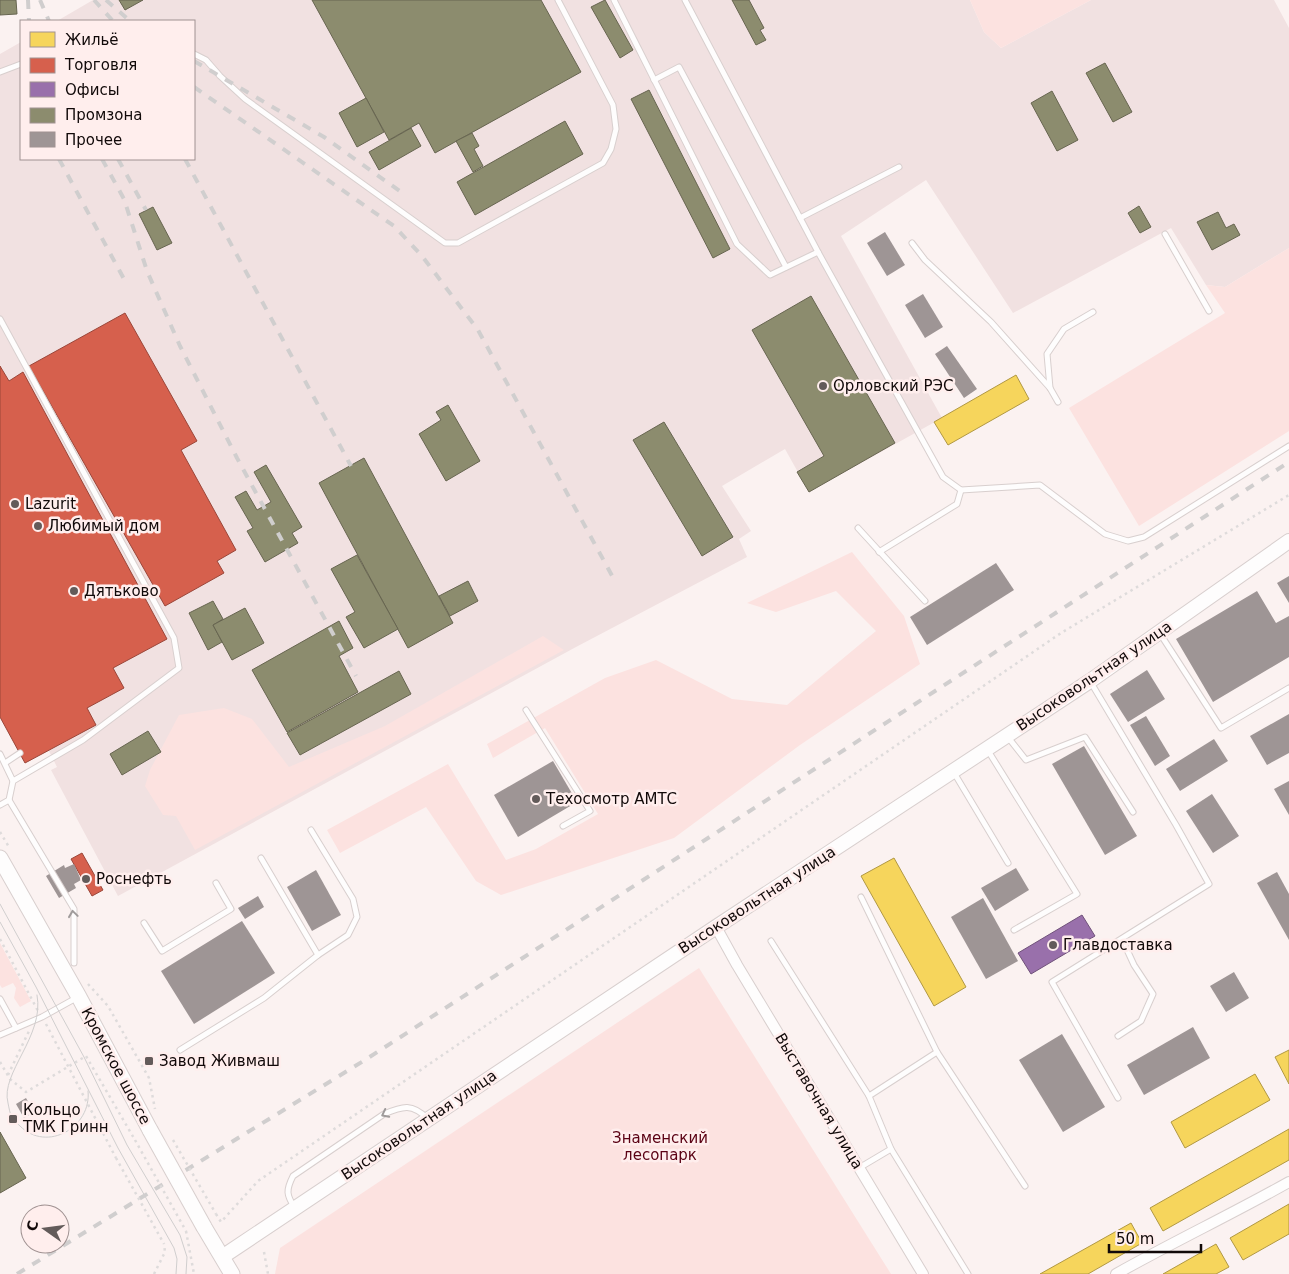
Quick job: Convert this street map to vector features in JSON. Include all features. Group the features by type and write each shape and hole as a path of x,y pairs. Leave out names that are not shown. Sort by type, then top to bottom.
{"main road":[{"name":"Высоковольтная улица","path":"222,1257 716,927 1090,681 1289,540"},
{"name":"Кромское шоссе","path":"0,858 232,1274"}],"street":[{"name":"Выставочная улица","path":"716,927 923,1274"},
{"path":"1116,1274 1227,1217 1289,1182"}],"lane":[{"path":"195,54 206,60 245,99 445,243 458,243 603,163 611,149 616,129 613,105 558,0"},
{"path":"614,0 737,244 770,275 818,252"},
{"path":"685,0 818,252 943,477 961,490 1040,485 1105,534 1128,541 1144,537 1289,446"},
{"path":"0,72 20,64"},
{"path":"654,80 679,67 786,267"},
{"path":"800,218 900,167"},
{"path":"1166,234 1209,311"},
{"path":"912,243 925,260 991,322 1050,388 1058,402"},
{"path":"1050,388 1047,354 1064,329 1093,312"},
{"path":"0,319 174,638 179,668 83,740 13,781"},
{"path":"879,552 957,504 961,490"},
{"path":"858,528 924,601"},
{"path":"1158,632 1221,728 1289,688"},
{"path":"1090,681 1209,884 1052,982 1118,1098"},
{"path":"526,710 590,811 563,826"},
{"path":"1006,736 1026,760 1085,737 1133,812"},
{"path":"987,749 1077,894 1014,930"},
{"path":"5,763 20,753"},
{"path":"0,754 13,781 9,800 74,909 74,962"},
{"path":"953,771 1008,863"},
{"path":"0,805 9,800"},
{"path":"180,1050 264,998 318,955 348,935 357,917 353,899 311,830"},
{"path":"261,858 318,955"},
{"path":"144,923 162,951 231,910 216,884"},
{"path":"862,897 937,1052 1025,1186"},
{"path":"1118,1036 1141,1021 1153,994 1134,965 1122,938"},
{"path":"771,941 869,1096 891,1149 968,1274"},
{"path":"0,1035 42,1017 79,997"},
{"path":"0,999 16,1028"},
{"path":"869,1096 937,1052"},
{"path":"295,1208 289,1200 287,1188 293,1176 384,1114 400,1107 419,1110 428,1119"},
{"path":"859,1168 891,1149"}],"path":[{"path":"173,1140 221,1222 258,1182 1061,633 1289,495"},
{"path":"0,939 116,1158 164,1244 165,1252 154,1274"},
{"path":"74,962 84,979 108,1006 149,1078 155,1108 159,1116"},
{"path":"8,1075 32,1021"},
{"path":"0,1062 10,1079 26,1092 86,1056 186,1231 194,1274"},
{"path":"264,1252 268,1274"}],"shaded area":[{"path":"93,0 970,0 984,32 1001,48 1091,0 1274,0 1289,28 1289,248 1225,287 1206,285 1171,228 1013,313 926,180 841,236 942,418 809,492 785,449 722,486 751,531 739,539 747,557 576,647 118,896 51,770 57,767 49,751 25,763 0,716 0,54 20,43 20,160 195,160 195,20 59,20"}],"green space":[{"path":"970,0 1091,0 1001,48 984,32"},
{"path":"1289,248 1289,431 1139,526 1069,408 1225,313 1206,285 1225,287"},
{"path":"852,552 904,616 920,664 800,745 674,838 501,895 476,881 426,807 340,853 327,830 448,764 506,860 536,849 598,814 545,728 493,758 487,744 605,678 656,660 732,699 787,705 876,631 836,591 776,612 747,603"},
{"path":"543,636 564,650 195,850 176,816 163,815 145,786 150,770 179,715 224,708 252,719 289,767 385,726"},
{"path":"0,943 31,1001 20,1007 14,998 16,988 13,983 2,988 0,985"},
{"name":"Знаменский лесопарк","path":"699,968 891,1274 275,1274 280,1248"}],"building: Жильё":[{"path":"1016,375 1029,399 948,445 934,422"},
{"path":"894,858 966,987 934,1006 861,876"},
{"path":"1289,1050 1289,1084 1275,1057"},
{"path":"1255,1074 1270,1100 1185,1148 1171,1122"},
{"path":"1289,1129 1289,1160 1163,1231 1150,1208"},
{"path":"1289,1204 1289,1234 1243,1260 1230,1238"},
{"path":"1131,1223 1142,1243 1088,1274 1040,1274"},
{"path":"1216,1244 1229,1267 1216,1274 1163,1274"}],"building: Торговля":[{"path":"125,313 197,441 181,450 236,550 217,561 224,573 165,606 29,366"},
{"path":"0,366 9,381 23,372 167,639 113,668 124,688 87,708 96,725 25,763 0,717"},
{"path":"82,853 103,890 92,896 71,859"}],"building: Офисы":[{"path":"1082,915 1095,936 1031,974 1018,953"}],"building: Промзона":[{"path":"0,0 16,0 17,14 0,15"},
{"path":"119,0 143,0 125,10"},
{"path":"312,0 541,0 581,72 435,153 419,123 389,140"},
{"path":"605,0 633,50 620,58 591,7"},
{"path":"732,0 749,0 764,28 760,30 766,40 756,45"},
{"path":"1105,63 1132,112 1113,122 1086,73"},
{"path":"649,90 730,249 713,258 631,99"},
{"path":"1052,91 1078,140 1057,151 1031,103"},
{"path":"366,98 384,132 357,147 339,113"},
{"path":"565,121 583,154 475,215 457,182"},
{"path":"411,128 421,146 379,170 369,152"},
{"path":"472,133 479,146 474,149 483,166 473,172 456,141"},
{"path":"1139,206 1151,227 1140,233 1128,213"},
{"path":"153,207 172,243 157,250 139,214"},
{"path":"1218,212 1226,228 1234,224 1240,235 1212,250 1197,222"},
{"name":"Орловский РЭС","path":"811,296 895,443 809,492 797,472 824,456 752,330"},
{"path":"448,405 480,461 446,481 419,434 441,420 436,412"},
{"path":"664,422 733,537 702,556 633,440"},
{"path":"364,458 453,623 408,648 319,483"},
{"path":"266,465 302,527 292,533 298,543 265,562 247,531 253,528 235,497 246,491 257,510 271,502 254,472"},
{"path":"357,555 398,629 364,648 346,617 355,612 331,569"},
{"path":"468,581 478,601 450,616 439,596"},
{"path":"213,601 223,619 213,625 222,642 208,650 189,613"},
{"path":"245,608 264,643 232,660 213,625"},
{"path":"339,621 353,648 339,656 358,692 287,732 252,670"},
{"path":"399,671 411,694 300,755 287,733"},
{"path":"148,731 161,752 122,775 110,754"},
{"path":"0,1132 26,1178 0,1193"}],"building: Прочее":[{"path":"885,232 905,265 887,276 867,243"},
{"path":"923,294 943,327 925,338 905,305"},
{"path":"947,346 977,389 964,398 935,354"},
{"path":"996,563 1014,590 927,645 910,617"},
{"path":"1289,576 1289,603 1277,583"},
{"path":"1257,591 1276,623 1289,616 1289,657 1213,702 1176,639"},
{"path":"1147,670 1165,699 1128,722 1110,694"},
{"path":"1289,714 1289,753 1267,765 1250,736"},
{"path":"1146,716 1170,756 1155,766 1130,725"},
{"path":"1214,739 1228,761 1180,791 1166,769"},
{"path":"1084,746 1137,836 1105,855 1052,764"},
{"name":"Техосмотр АМТС","path":"553,761 577,802 518,837 494,795"},
{"path":"1289,781 1289,815 1274,789"},
{"path":"1212,794 1239,836 1213,853 1186,811"},
{"path":"74,864 81,880 74,884 76,888 59,898 46,876 64,865 65,868"},
{"path":"1016,868 1029,890 995,911 981,888"},
{"path":"316,870 341,915 312,931 287,887"},
{"path":"1277,872 1289,894 1289,940 1257,883"},
{"path":"258,896 264,907 245,919 238,908"},
{"path":"983,898 1018,961 986,979 951,917"},
{"path":"242,921 275,973 194,1024 161,971"},
{"path":"1234,972 1249,998 1226,1012 1210,986"},
{"path":"1193,1027 1210,1058 1144,1095 1127,1065"},
{"path":"1062,1034 1105,1107 1063,1132 1019,1060"},
{"path":"26,1098 34,1112 24,1118 16,1104"}],"tram line":[{"path":"0,904 84,1057 127,1145 180,1235 187,1257 186,1274"},
{"path":"0,922 36,987 118,1148 174,1248 177,1259 176,1274"},
{"path":"37,995 38,1010 35,1025 10,1079 7,1091 12,1118 31,1134 43,1137 66,1132 83,1115 87,1104 88,1091"}],"railway":[{"path":"28,0 29,20"},
{"path":"40,0 49,20"},
{"path":"94,0 112,20"},
{"path":"106,0 129,20"},
{"path":"195,62 324,137 401,192"},
{"path":"195,88 394,226 422,256 478,330 616,583"},
{"path":"60,160 124,279"},
{"path":"103,160 124,199 147,271 180,346 237,458 356,676"},
{"path":"119,160 146,210"},
{"path":"186,160 351,466"},
{"path":"17,1274 365,1060 1289,462"}],"place":[{"name":"Орловский РЭС","path":"823,386"},
{"name":"Lazurit","path":"15,504"},
{"name":"Любимый дом","path":"38,526"},
{"name":"Дятьково","path":"74,591"},
{"name":"Техосмотр АМТС","path":"536,799"},
{"name":"Роснефть","path":"86,879"},
{"name":"Главдоставка","path":"1053,945"},
{"name":"Завод Живмаш","path":"149,1061"},
{"name":"Кольцо ТМК Гринн","path":"13,1119"}]}
